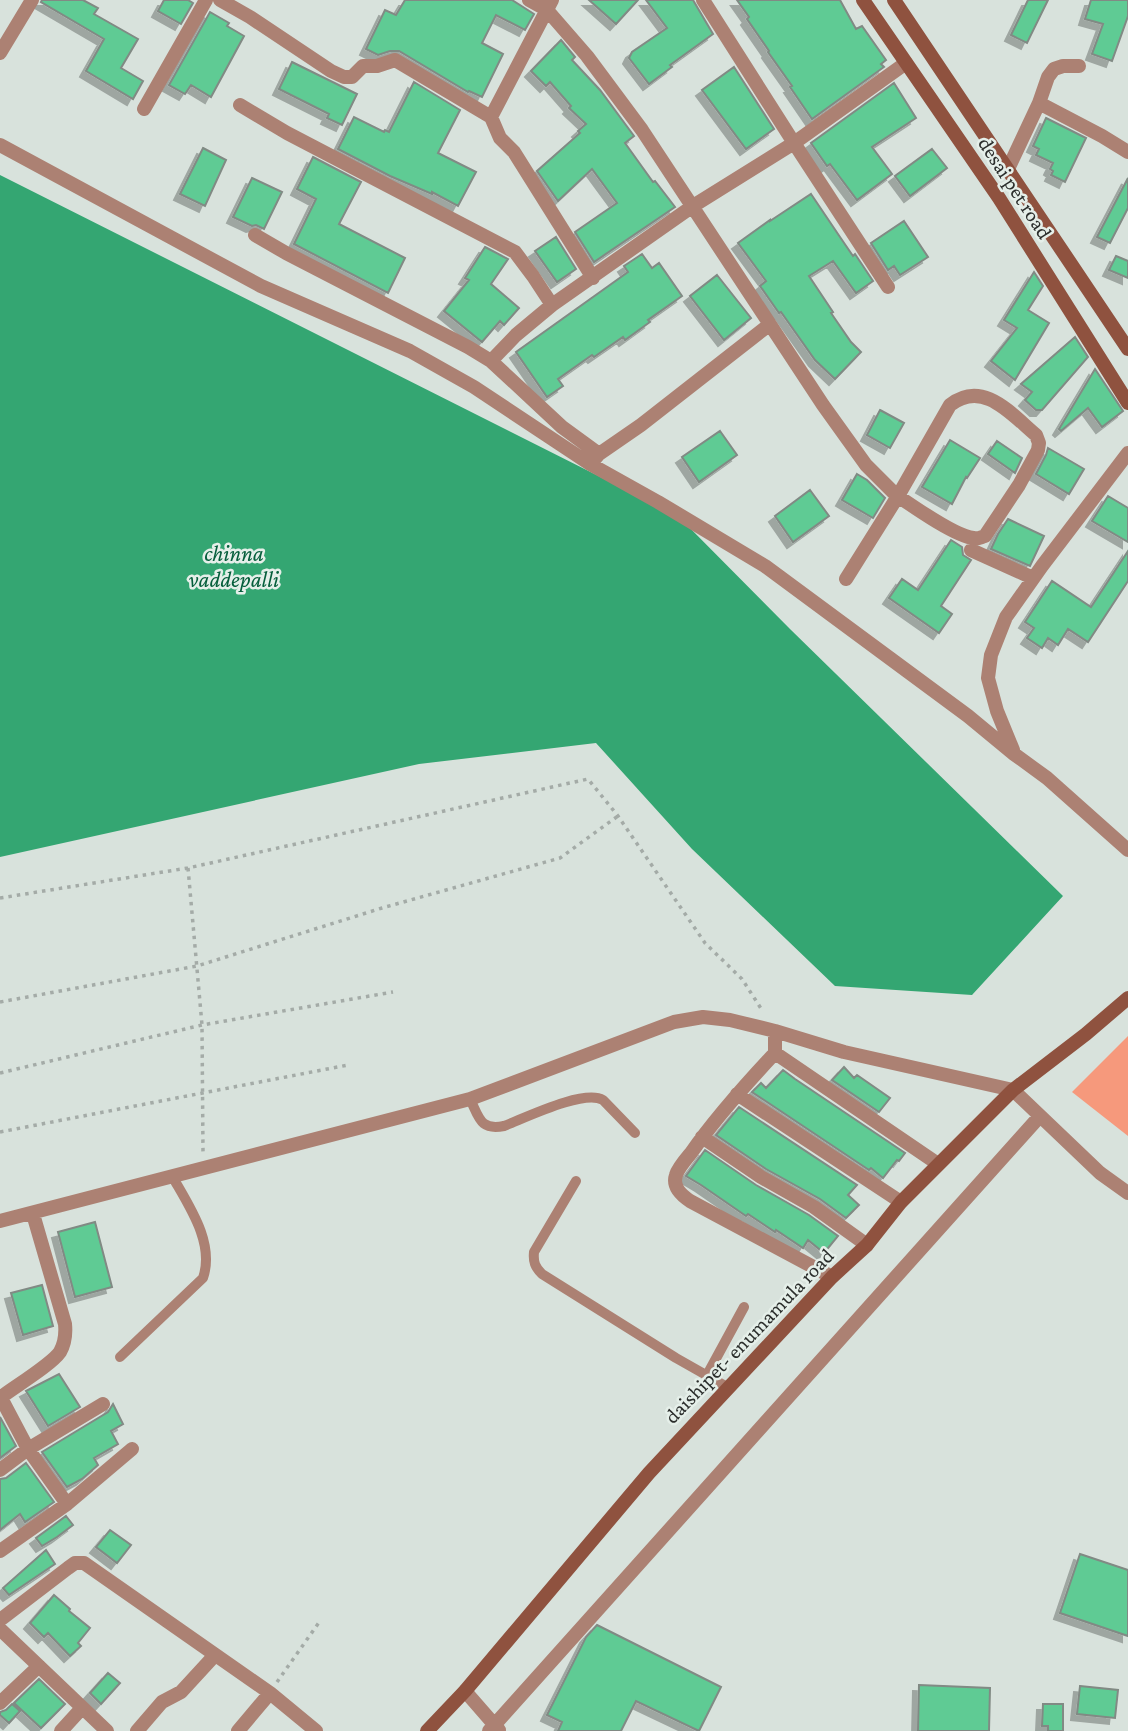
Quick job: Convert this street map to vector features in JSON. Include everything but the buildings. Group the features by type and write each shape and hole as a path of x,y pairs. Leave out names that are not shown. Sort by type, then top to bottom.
{"street":[{"path":"0,53 33,0"},
{"path":"144,109 206,0"},
{"path":"220,0 344,77 352,77 363,66 377,66 395,60 491,117 500,138 514,152 593,278"},
{"path":"529,0 550,5 642,131 823,405 866,465 898,496 962,535 976,539 985,536 1019,485 1038,450 1036,435 990,398 976,395 961,397 950,405 898,496 846,579"},
{"path":"704,0 888,287"},
{"name":"desai pet road","path":"863,0 999,198 1128,403"},
{"name":"desai pet road","path":"894,0 1128,349"},
{"path":"491,117 550,5"},
{"path":"491,361 516,335 552,305 693,206 794,143 906,62"},
{"path":"1008,169 1039,103 1048,77 1054,69 1079,66"},
{"path":"1039,103 1128,152"},
{"path":"240,105 287,133 514,252 552,305"},
{"path":"0,145 261,286 410,351 595,459 658,502 765,566 968,716 1047,778 1128,850"},
{"path":"255,235 491,361 595,459"},
{"path":"595,459 769,325"},
{"path":"1014,754 997,711 988,678 991,654 1006,617 1128,453"},
{"path":"971,550 1033,578"},
{"name":"daishipet- enumamula road","path":"427,1731 465,1691 649,1473 832,1277 867,1245 901,1202 1013,1090 1128,998"},
{"path":"0,1221 175,1181 203,1170 470,1099 674,1022 703,1017 730,1020 844,1052 1013,1090 1100,1172 1128,1193"},
{"path":"775,1031 775,1054 737,1094 702,1137 676,1174 676,1186 690,1201 832,1277"},
{"path":"775,1054 938,1164"},
{"path":"737,1094 901,1202"},
{"path":"465,1691 495,1729 1040,1116"},
{"path":"702,1137 761,1177 814,1207 867,1245"},
{"path":"33,1214 65,1324 65,1341 59,1353 49,1362 0,1397 28,1449 67,1504"},
{"path":"0,1470 28,1449 103,1404"},
{"path":"0,1551 67,1504 132,1450"},
{"path":"0,1620 75,1563 84,1563 270,1693 316,1731"},
{"path":"0,1629 107,1731"},
{"path":"137,1731 162,1702 181,1692 215,1655"},
{"path":"0,1703 39,1666"},
{"path":"238,1731 270,1693"},
{"path":"61,1731 82,1708"}],"lane":[{"path":"470,1099 481,1122 493,1128 578,1098 597,1097 635,1133"},
{"path":"120,1357 203,1278 207,1267 204,1242 187,1200 175,1181"},
{"path":"576,1181 534,1252 533,1261 536,1268 729,1388"},
{"path":"707,1375 744,1307"}],"path":[{"path":"0,898 188,868 588,779 618,816 705,943 742,979 775,1031"},
{"path":"0,1002 197,966 382,908 560,858 618,816"},
{"path":"188,868 201,1025 203,1170"},
{"path":"0,1073 201,1025 393,992"},
{"path":"0,1132 348,1065"},
{"path":"270,1693 320,1620"}],"shaded area":[{"path":"1128,1036 1128,1136 1072,1092"}],"water":[{"name":"chinna vaddepalli","path":"0,175 678,516 1063,896 972,995 835,986 692,849 596,743 419,764 0,857"}]}
